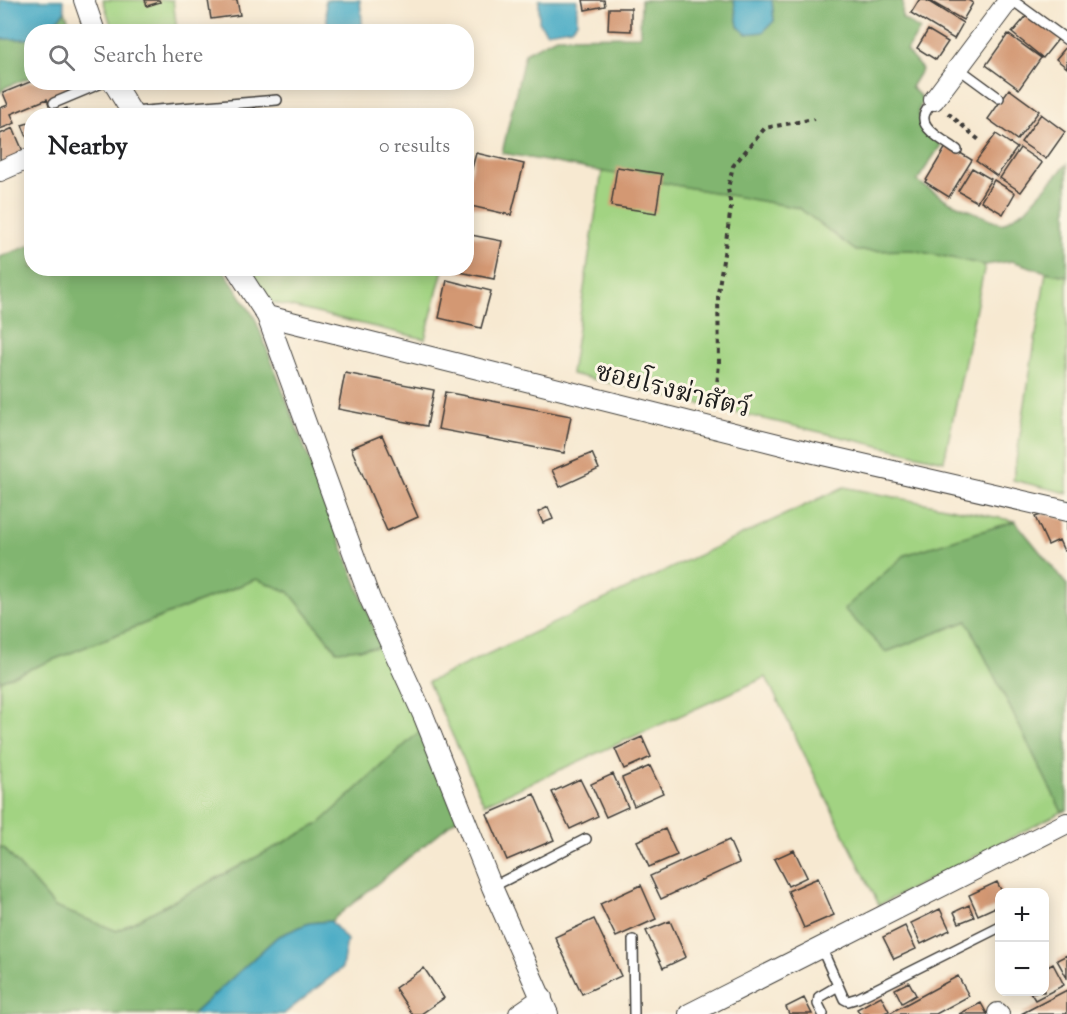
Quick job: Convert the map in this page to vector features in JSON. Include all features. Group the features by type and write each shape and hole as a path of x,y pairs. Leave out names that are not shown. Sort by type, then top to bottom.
{"street":[{"path":"84,0 92,24"},
{"path":"934,100 1010,0"},
{"path":"117,90 127,108"},
{"path":"0,171 24,160"},
{"path":"241,276 267,316 370,598 424,717 492,887 545,1006 519,1014"},
{"name":"ซอยโรงฆ่าสัตว์","path":"267,316 810,452 1067,511"},
{"path":"689,1014 1067,823"}],"lane":[{"path":"1010,0 1067,40"},
{"path":"958,68 999,98"},
{"path":"54,103 86,90"},
{"path":"193,108 277,100"},
{"path":"934,100 924,113 923,119 926,127 957,150"},
{"path":"492,887 586,839"},
{"path":"821,947 844,999 848,1001 995,929"},
{"path":"633,940 634,1014"},
{"path":"823,1014 818,1004 819,997 838,986"}],"path":[{"path":"934,100 979,140"},
{"path":"713,427 719,363 718,293 731,208 728,188 733,166 765,128 814,119"}],"green space":[{"path":"103,0 173,0 176,24 111,24"},
{"path":"641,0 734,0 738,26 774,21 772,0 903,0 902,18 920,30 906,51 922,69 911,87 923,99 918,112 926,134 941,145 917,181 948,201 1002,224 1025,210 1067,164 1067,276 1012,261 985,265 913,250 856,251 799,208 502,153 525,53 556,37 640,36"},
{"path":"65,11 70,24 53,24"},
{"path":"0,39 24,39 24,80 6,87 0,93"},
{"path":"602,171 799,208 856,251 913,250 985,265 944,461 571,374"},
{"path":"24,248 24,276 228,276 255,318 381,647 337,651 289,592 256,579 0,681 0,257"},
{"path":"1046,272 1067,276 1067,493 1013,480"},
{"path":"252,276 441,276 425,339 267,301"},
{"path":"844,487 1015,521 905,555 886,652 967,621 1062,812 879,905 766,677 484,804 428,682"},
{"path":"1015,521 1067,585 1067,810 1062,812 967,621 886,652 844,609 905,555"},
{"path":"257,579 289,591 336,651 381,647 420,731 319,824 117,931 55,907 3,847 0,848 0,681"},
{"path":"420,731 460,816 331,921 309,923 277,937 193,1014 0,1014 0,848 3,847 55,907 117,931 319,824"}],"water":[{"path":"0,0 63,0 65,11 53,24 24,24 24,39 0,39"},
{"path":"325,0 360,0 362,24 327,24"},
{"path":"539,0 577,0 577,22 572,28 546,32 539,22"},
{"path":"734,0 772,0 774,21 763,32 746,34 738,26"},
{"path":"331,921 347,940 342,968 284,1014 193,1014 277,937 309,923"}],"building":[{"path":"145,0 159,0 160,2 147,6"},
{"path":"208,0 237,0 240,15 211,19"},
{"path":"583,0 604,0 605,6 585,10"},
{"path":"919,0 926,0 963,23 954,39 911,13"},
{"path":"928,0 968,0 973,3 963,20"},
{"path":"609,8 631,8 631,31 608,30"},
{"path":"1029,13 1059,38 1043,58 1012,33"},
{"path":"928,30 948,42 936,60 917,48"},
{"path":"1008,34 1041,58 1019,89 986,65"},
{"path":"1067,46 1067,68 1056,59"},
{"path":"24,84 24,90 68,90 70,95 49,105 47,99 11,114 15,123 0,129 0,108 8,105 3,93"},
{"path":"1009,89 1039,111 1017,140 988,119"},
{"path":"1041,114 1065,132 1046,159 1021,142"},
{"path":"13,128 24,156 4,166 0,158 0,134"},
{"path":"996,134 1017,148 997,176 976,161"},
{"path":"947,145 972,160 949,197 925,182"},
{"path":"1020,148 1042,163 1021,192 1000,178"},
{"path":"476,153 524,164 511,215 474,207"},
{"path":"617,167 662,174 656,213 611,206"},
{"path":"972,168 991,179 977,202 958,191"},
{"path":"994,180 1015,193 1003,214 981,201"},
{"path":"474,236 502,241 494,279 474,275"},
{"path":"447,280 491,291 481,328 439,318"},
{"path":"345,373 434,390 427,426 338,409"},
{"path":"445,392 571,416 564,453 438,429"},
{"path":"382,435 418,517 387,531 351,448"},
{"path":"592,453 599,469 560,487 552,470"},
{"path":"548,507 553,519 543,523 538,512"},
{"path":"1044,514 1067,520 1067,550 1064,551 1059,540 1048,545 1035,517"},
{"path":"642,737 651,757 624,769 615,749"},
{"path":"650,766 663,793 634,806 622,778"},
{"path":"613,774 628,807 606,817 591,784"},
{"path":"580,779 598,816 570,829 552,792"},
{"path":"534,794 554,840 507,860 487,814"},
{"path":"665,829 677,855 649,867 637,841"},
{"path":"729,840 739,863 661,899 650,876"},
{"path":"794,850 807,877 788,886 774,859"},
{"path":"818,878 834,915 804,928 788,891"},
{"path":"997,882 1000,888 995,888 995,907 978,915 969,895"},
{"path":"641,885 656,919 616,937 600,904"},
{"path":"969,905 974,917 959,923 954,912"},
{"path":"940,909 950,930 921,944 911,923"},
{"path":"594,919 621,976 582,994 555,937"},
{"path":"670,921 686,957 663,968 646,931"},
{"path":"905,926 916,949 894,959 883,937"},
{"path":"1067,955 1067,978 1057,960"},
{"path":"1053,964 1064,985 1049,993 1049,966"},
{"path":"424,968 444,998 421,1014 412,1014 395,988"},
{"path":"958,976 969,996 936,1014 888,1014"},
{"path":"909,982 916,995 902,1003 895,989"},
{"path":"1067,990 1067,1014 1021,1014"},
{"path":"881,996 889,1011 882,1014 860,1014 857,1009"},
{"path":"804,998 812,1014 789,1014 786,1007"},
{"path":"981,1003 987,1014 959,1014"}]}
